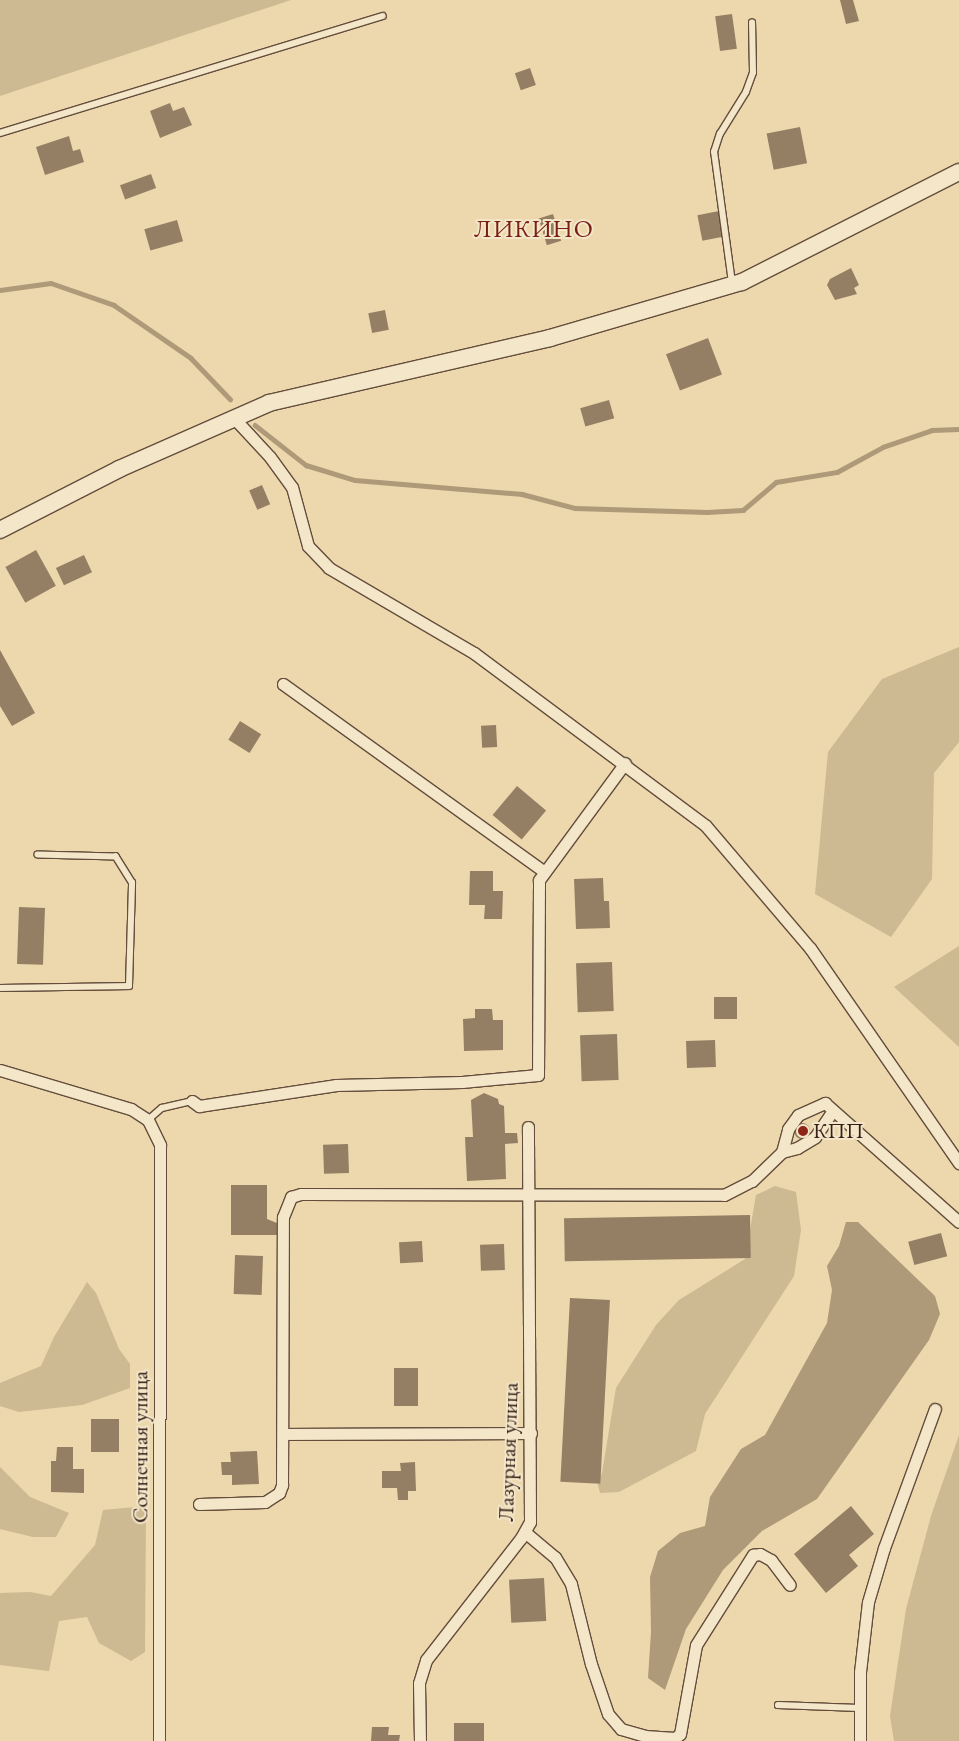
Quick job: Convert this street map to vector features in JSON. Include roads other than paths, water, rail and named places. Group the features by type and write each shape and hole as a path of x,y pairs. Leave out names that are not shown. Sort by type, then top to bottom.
{"street":[{"path":"0,530 120,469 233,417 269,403 566,334 732,286 768,271 959,172"},
{"path":"233,417 270,457 292,487 308,546 329,568 474,653 706,826 810,948 959,1162"},
{"path":"283,684 545,872"},
{"path":"192,1101 199,1106 336,1085 462,1082 538,1075 539,880 625,764"},
{"path":"0,1070 131,1109 148,1120"},
{"path":"782,1152 788,1129 798,1115 829,1106"},
{"path":"199,1504 255,1504 273,1500 282,1485 283,1217 290,1197 301,1194 531,1197 724,1195 752,1181 782,1152 797,1148 815,1137 829,1106"},
{"path":"829,1106 959,1222"},
{"name":"Солнечная улица","path":"148,1120 161,1153 159,1741"},
{"name":"Лазурная улица","path":"420,1741 419,1683 426,1660 526,1532 530,1522 531,1197 528,1128"},
{"path":"860,1741 859,1708 868,1602 884,1548 935,1409"},
{"path":"283,1434 531,1433"},
{"path":"526,1532 555,1557 571,1584 591,1664 608,1714 621,1729 645,1736 674,1738 680,1734 696,1645 753,1555 760,1554 771,1560 790,1585"}],"lane":[{"path":"0,133 382,16"},
{"path":"732,286 714,152 720,134 746,92 754,73 752,23"},
{"path":"0,988 129,986 132,883 116,857 38,855"},
{"path":"148,1120 162,1108 192,1101"},
{"path":"778,1705 859,1708"}],"waterway":[{"path":"0,290 51,283 114,305 191,358 230,399"},
{"path":"255,425 306,465 355,480 522,494 575,508 707,512 743,510 776,482 837,472 883,447 932,430 959,429"}],"place":[{"name":"КПП","path":"803,1131"}],"district":[{"name":"ЛИКИНО","path":"534,228"}]}
